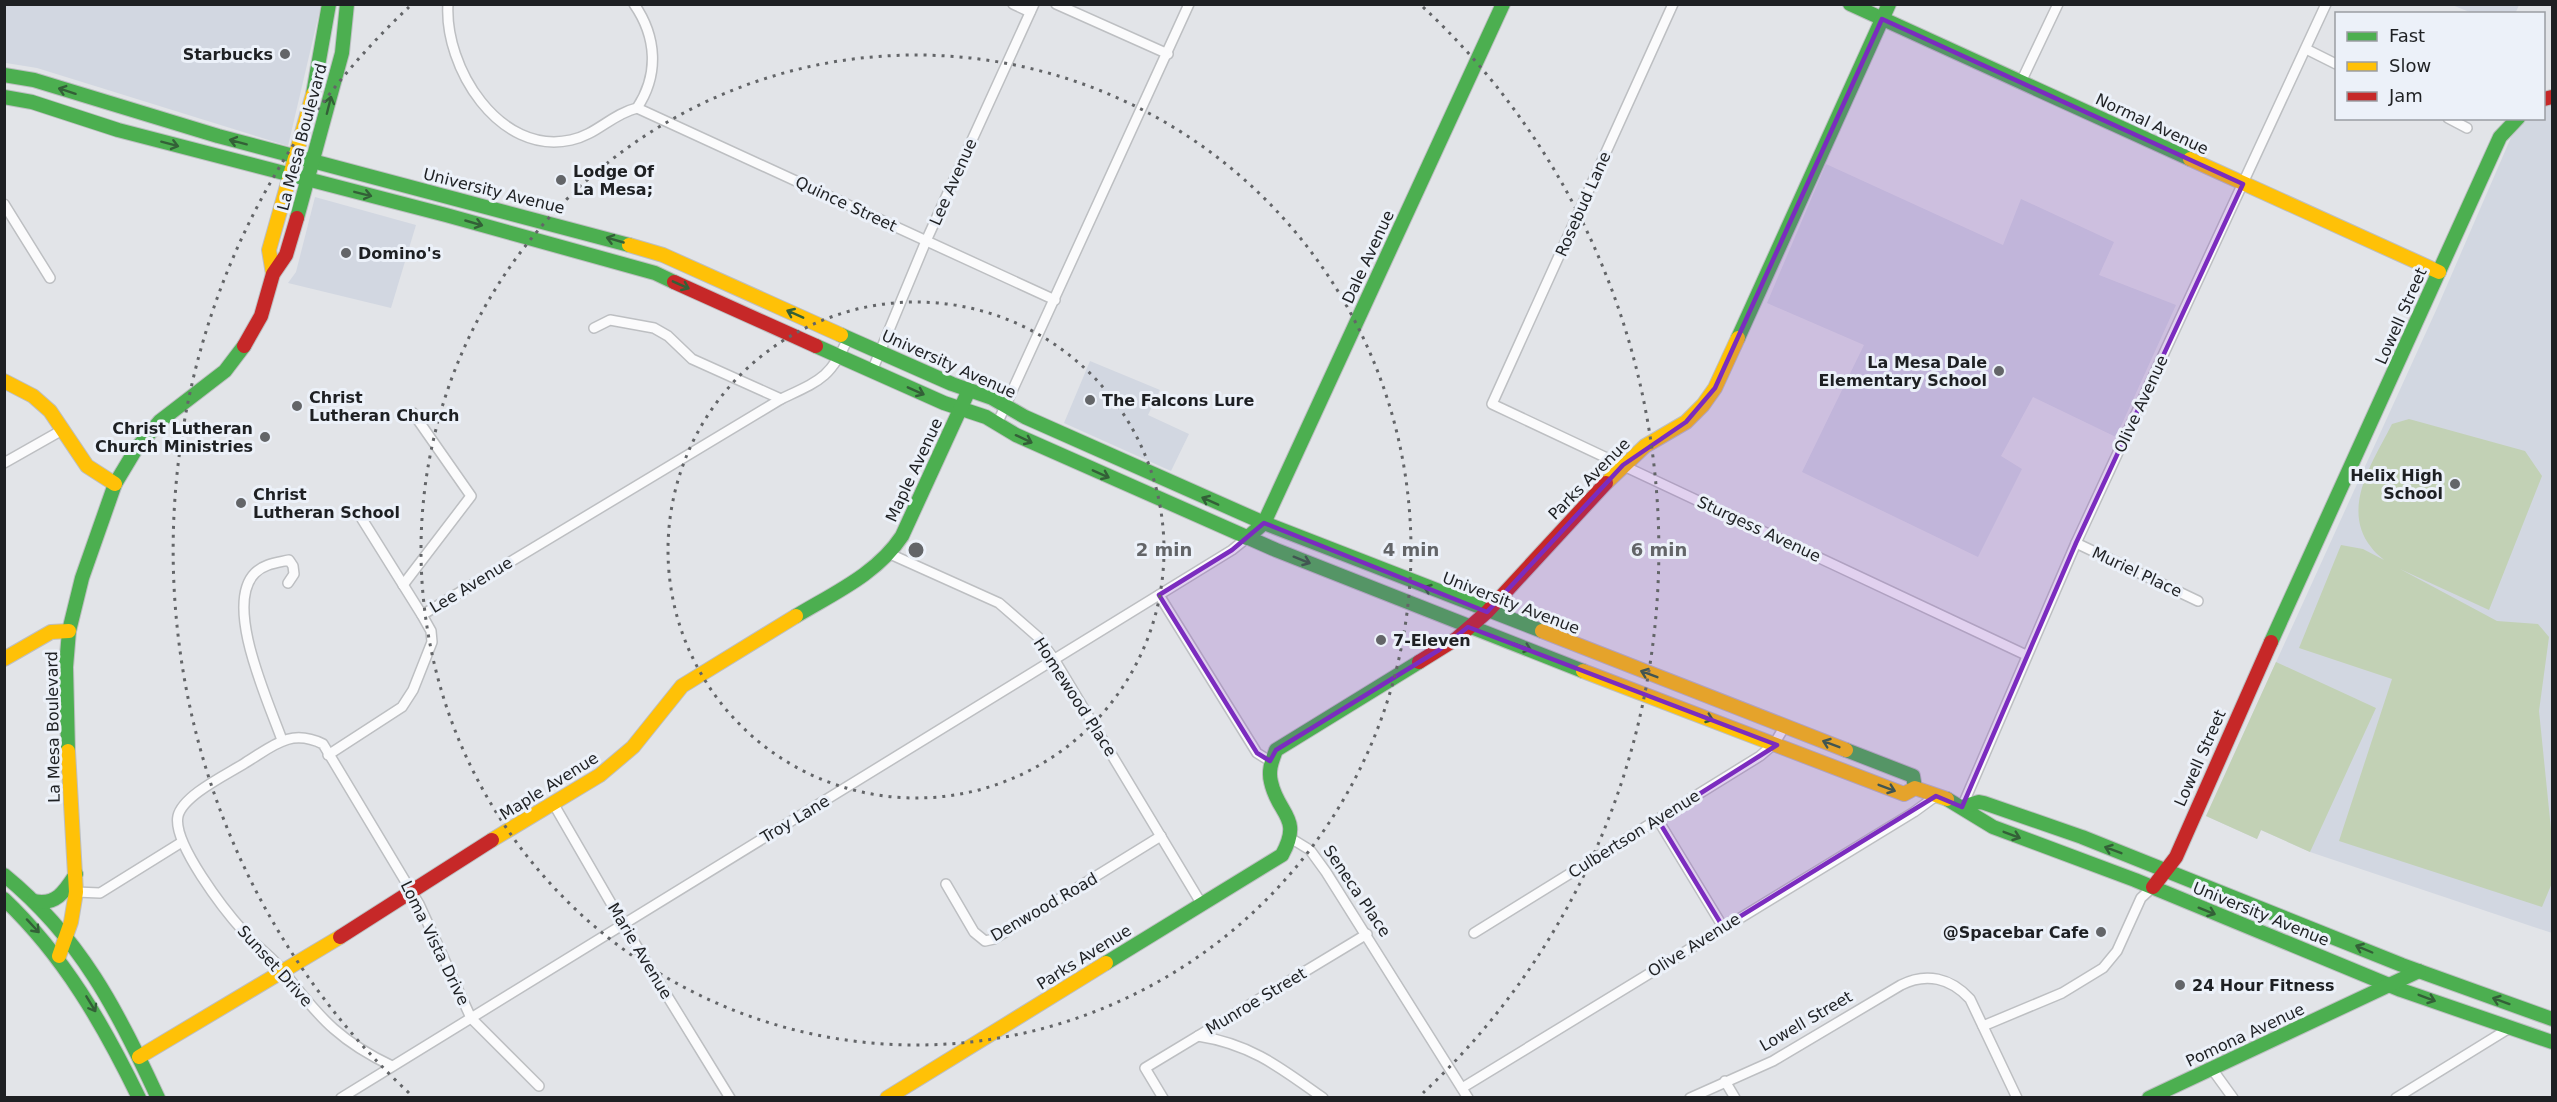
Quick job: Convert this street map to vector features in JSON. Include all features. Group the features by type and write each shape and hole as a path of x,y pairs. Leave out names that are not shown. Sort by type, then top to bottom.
{"main road":[{"name":"La Mesa Boulevard","path":"273,274 269,250 323,51 330,4"},
{"name":"La Mesa Boulevard","path":"58,956 73,915 76,892 66,667 69,632 82,578 115,483 136,449 160,421 225,371 241,353 261,316 273,274 286,255 314,162 342,53 347,4"},
{"name":"Dale Avenue","path":"1264,523 1503,4"},
{"name":"Normal Avenue","path":"1850,4 2439,272"},
{"name":"Parks Avenue","path":"1270,761 1276,750 1439,650 1487,612 1623,465 1645,446 1686,422 1703,405 1715,388 1889,4"},
{"name":"University Avenue","path":"4,75 34,80 144,115 663,255 880,352 1006,405 1054,431 1264,523 1487,612 1913,776 1915,788"},
{"name":"University Avenue","path":"4,97 32,102 118,130 446,215 655,273 872,371 961,409 986,417 1071,460 1247,538 1468,627 1904,794 1915,788 1936,796 1962,807 1982,823 2153,887 2391,985 2508,1029 2553,1042"},
{"name":"Lowell Street","path":"2153,887 2168,871 2176,857 2190,820 2500,137 2516,120"},
{"path":"4,381 33,396 50,411 87,466 115,483"},
{"name":"Maple Avenue","path":"139,1057 321,949 411,890 614,764 633,747 682,686 856,581 890,554 902,536 969,390"},
{"path":"1247,538 1264,523"},
{"path":"4,659 51,632 69,632"},
{"path":"1270,761 1269,779 1273,791 1292,824 1292,839"},
{"name":"University Avenue","path":"1962,807 1979,802 1984,803 2168,871 2419,971 2553,1019"},
{"name":"Parks Avenue","path":"887,1098 1282,855 1292,839"},
{"path":"34,901 46,904 56,901 76,874"},
{"path":"4,875 34,901 66,936 105,991 158,1098"},
{"path":"4,899 28,921 58,956 92,1004 115,1045 139,1098"},
{"name":"Pomona Avenue","path":"2150,1098 2419,971"}],"street":[{"path":"448,4 450,39 464,78 489,110 517,131 545,141 572,140 592,133 622,112 637,108 648,88 653,58 648,29 634,4"},
{"path":"1013,4 1032,8"},
{"path":"1056,4 1168,54"},
{"path":"997,424 1189,4"},
{"name":"Rosebud Lane","path":"1492,404 1673,4"},
{"path":"2021,82 2058,4"},
{"name":"Olive Avenue","path":"1962,807 2026,654 2076,543 2326,4"},
{"name":"Lee Avenue","path":"872,371 926,241 1032,8"},
{"path":"2306,49 2335,63"},
{"name":"Quince Street","path":"637,108 1055,300"},
{"path":"2452,120 2467,128"},
{"path":"4,204 50,278"},
{"path":"594,327 610,321 654,328 668,336 692,359 782,399"},
{"name":"Lee Avenue","path":"328,755 402,707 412,690 432,642 431,631 422,615 782,399 825,376 840,356 848,338"},
{"name":"Sturgess Avenue","path":"1492,404 2026,654"},
{"path":"403,585 471,496 413,413"},
{"path":"4,463 64,429"},
{"path":"362,519 422,615"},
{"name":"Troy Lane","path":"341,1098 1233,550 1247,538"},
{"name":"Muriel Place","path":"2076,543 2198,601"},
{"name":"Homewood Place","path":"890,554 999,603 1038,637 1054,659 1201,903"},
{"path":"282,740 246,639 244,600 247,584 265,565 289,560 294,574 288,583"},
{"path":"1159,595 1257,753 1270,761"},
{"name":"Culbertson Avenue","path":"1474,933 1760,756 1774,744 1785,726"},
{"path":"76,892 100,893 182,842 177,828 178,815 190,798 282,740 290,737 312,738 323,744 328,755"},
{"name":"Loma Vista Drive","path":"328,755 411,890 471,1018 539,1086"},
{"name":"Olive Avenue","path":"1462,1088 1914,812 1936,796"},
{"name":"Marie Avenue","path":"553,803 623,924 730,1098"},
{"path":"1658,820 1723,927"},
{"name":"Denwood Road","path":"946,885 974,932 985,940 994,939 1161,836"},
{"name":"Seneca Place","path":"1292,839 1310,850 1367,934 1462,1088"},
{"name":"Sunset Drive","path":"182,842 210,889 245,933 283,971 314,1010 364,1052 392,1066"},
{"name":"Lowell Street","path":"1690,1098 1773,1061 1894,989 1916,979 1940,979 1960,989 1970,999 1983,1026 2062,993 2103,968 2117,951 2141,898 2153,887"},
{"name":"Munroe Street","path":"1163,1098 1145,1068 1367,934"},
{"path":"1983,1026 2017,1098"},
{"path":"2396,1098 2508,1029"},
{"path":"1198,1036 1220,1040 1257,1053 1323,1098"},
{"path":"2212,1069 2233,1098"},
{"path":"1725,1081 1735,1098"},
{"path":"1462,1088 1468,1098"}],"highlighted area":[{"path":"1882,19 2243,184 2076,543 1962,807 1936,796 1723,927 1658,820 1777,745 1468,627 1439,650 1276,750 1270,761 1257,753 1159,595 1232,550 1264,523 1487,612 1623,465 1686,422 1715,388"}],"shaded area":[{"path":"4,5 321,5 288,146 37,68 6,63"},
{"path":"2452,5 2519,5 2516,12 2470,12"},
{"name":"Helix High School","path":"2545,100 2552,103 2552,933 2310,852 2261,830 2257,839 2206,816 2438,306 2519,120 2545,120"},
{"name":"La Mesa Dale Elementary School","path":"1826,164 2003,245 2021,199 2114,242 2099,275 2176,305 2116,437 2033,397 2001,456 2022,469 1978,557 1802,472 1864,345 1767,303"},
{"path":"315,197 416,225 391,308 288,283 296,272"},
{"path":"1090,361 1160,390 1148,415 1189,434 1171,471 1064,423"}],"green space":[{"path":"2409,419 2525,451 2542,476 2489,610 2400,569 2497,621 2538,624 2549,637 2539,711 2552,839 2552,883 2542,907 2339,841 2392,679 2299,648 2341,545 2363,549 2384,560 2372,549 2362,532 2359,500 2369,468 2392,424"},
{"path":"2276,662 2376,708 2310,852 2261,830 2257,839 2206,816"}],"traffic: fast":[{"path":"313,94 329,4"},
{"path":"297,218 342,53 347,4"},
{"path":"1247,538 1264,523 1503,4"},
{"path":"1850,4 2190,159"},
{"path":"1738,338 1889,4"},
{"path":"4,75 34,80 218,136 629,245"},
{"path":"4,97 32,102 118,130 446,215 655,273 674,282"},
{"path":"2271,642 2500,137 2516,120"},
{"path":"841,335 952,384 992,398 1025,417 1264,523 1542,631"},
{"path":"68,751 66,667 69,631 82,578 115,484 136,449 160,421 225,371 244,346"},
{"path":"816,346 944,403 986,417 1016,435 1276,550 1583,671"},
{"path":"796,616 854,582 880,561 902,536 969,390"},
{"path":"1106,963 1282,855 1288,842 1290,824 1274,793 1270,778 1276,750 1419,662"},
{"path":"1846,750 1913,776 1915,788"},
{"path":"1947,799 1993,827 2135,880 2401,990 2552,1042"},
{"path":"1962,807 1979,802 1984,803 2082,837 2402,965 2552,1019"},
{"path":"34,901 48,901 59,896 76,874"},
{"path":"4,875 31,899 76,950 112,1006 158,1098"},
{"path":"4,899 26,921 64,968 96,1018 139,1098"},
{"path":"2149,1098 2419,971"}],"traffic: slow":[{"path":"273,274 269,250 313,94"},
{"path":"2190,159 2439,272"},
{"path":"629,245 663,255 841,335"},
{"path":"1606,483 1645,446 1686,422 1703,405 1715,388 1738,338"},
{"path":"4,381 33,396 50,411 87,466 115,484"},
{"path":"492,840 600,775 633,747 682,686 796,616"},
{"path":"4,659 51,632 69,631"},
{"path":"1542,631 1846,750"},
{"path":"1583,671 1904,794 1915,788 1947,799"},
{"path":"59,956 71,922 76,892 68,751"},
{"path":"139,1057 340,937"},
{"path":"887,1098 1106,963"}],"traffic: jam":[{"path":"2545,99 2552,97"},
{"path":"244,346 261,316 273,274 286,255 297,218"},
{"path":"674,282 816,346"},
{"path":"1419,662 1456,639 1487,612 1606,483"},
{"path":"2153,887 2176,857 2271,642"},
{"path":"340,937 492,840"}],"place":[{"name":"Starbucks","path":"285,54"},
{"name":"Lodge Of La Mesa;","path":"561,180"},
{"name":"Domino's","path":"346,253"},
{"name":"La Mesa Dale Elementary School","path":"1999,371"},
{"name":"The Falcons Lure","path":"1090,400"},
{"name":"Christ Lutheran Church","path":"297,406"},
{"name":"Christ Lutheran Church Ministries","path":"265,437"},
{"name":"Helix High School","path":"2455,484"},
{"name":"Christ Lutheran School","path":"241,503"},
{"name":"7-Eleven","path":"1381,640"},
{"name":"@Spacebar Cafe","path":"2101,932"},
{"name":"24 Hour Fitness","path":"2180,985"}]}
